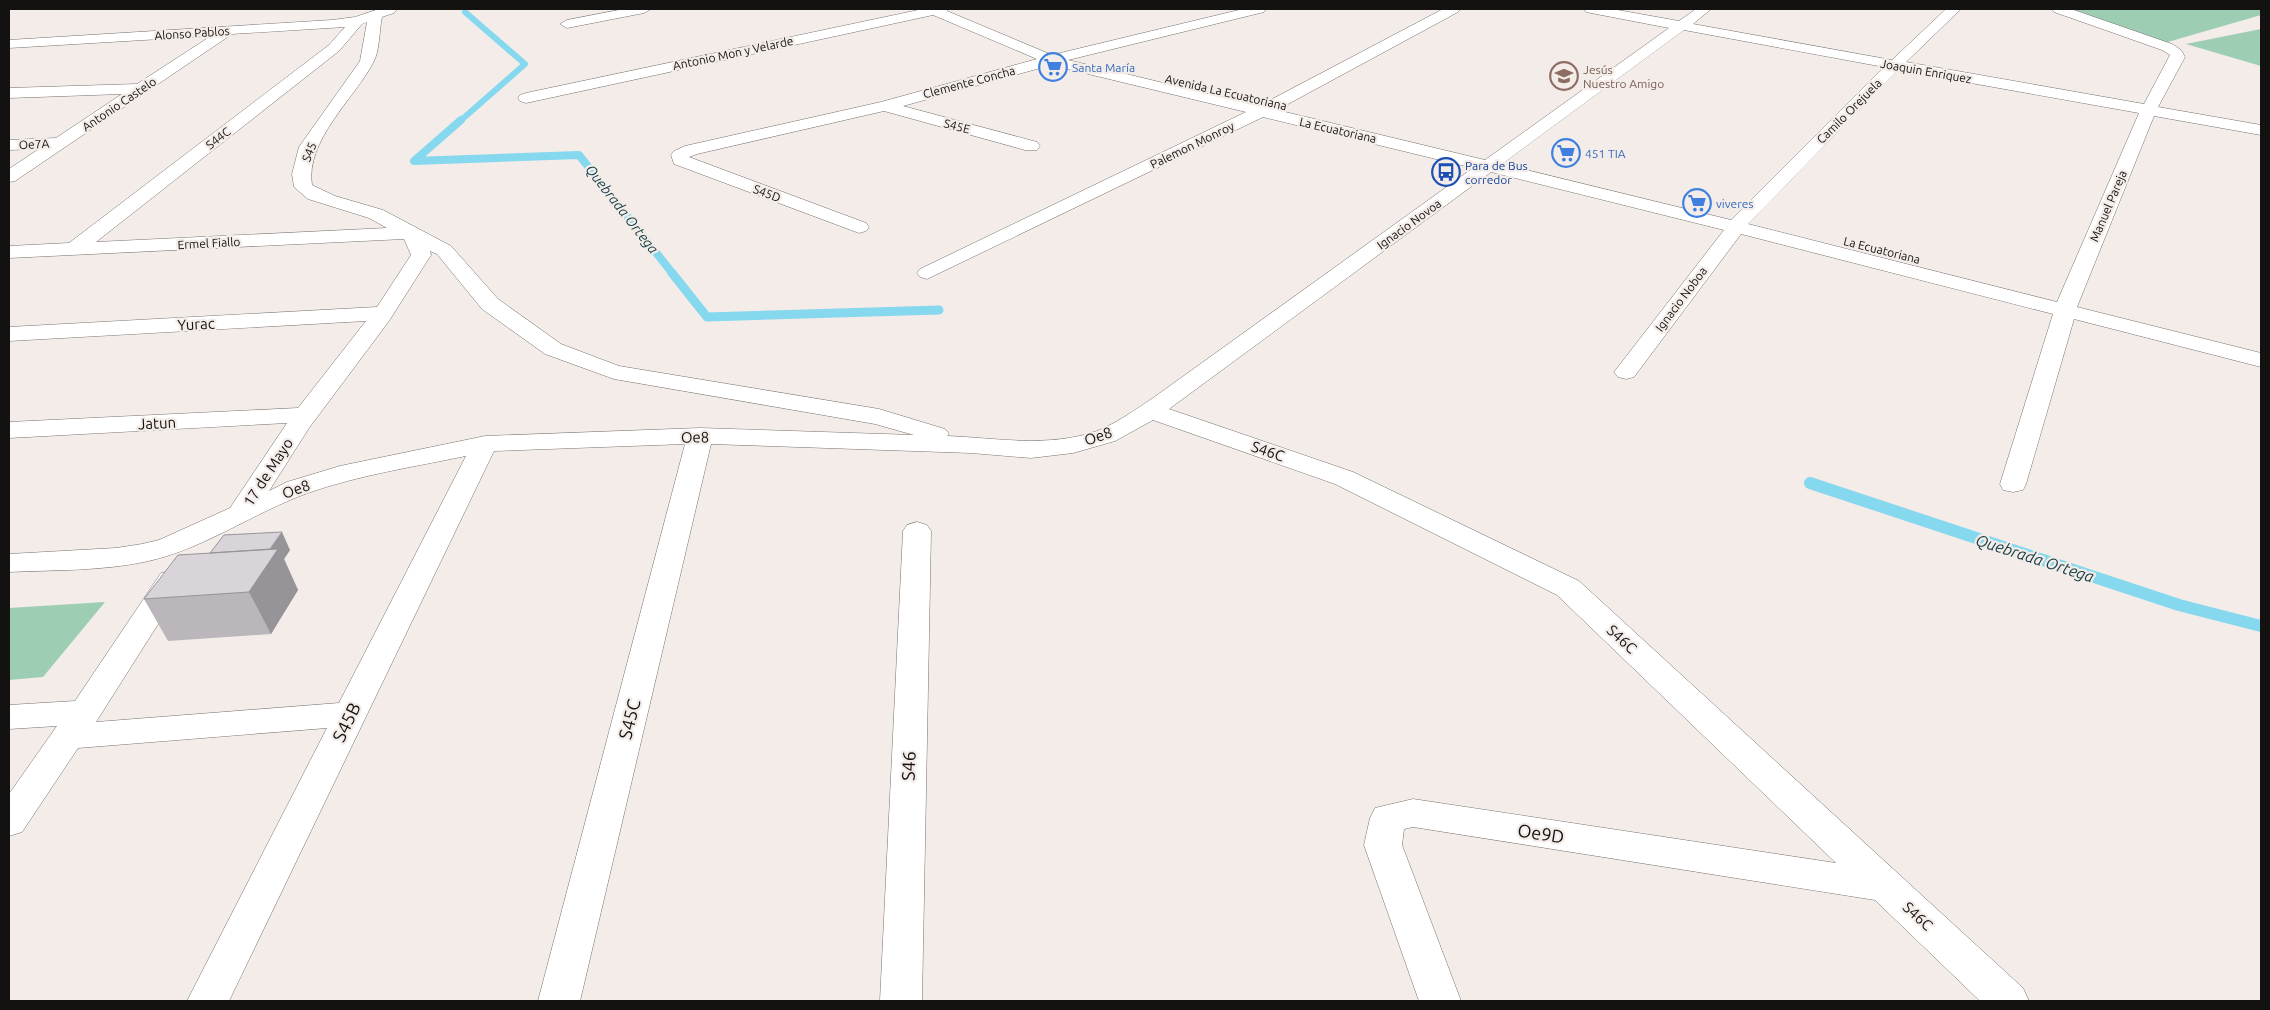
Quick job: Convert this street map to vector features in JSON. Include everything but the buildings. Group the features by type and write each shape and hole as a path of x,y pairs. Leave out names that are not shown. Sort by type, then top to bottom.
{"street":[{"name":"Alonso Pablos","path":"9,44 358,20 392,9"},
{"path":"567,24 644,9"},
{"name":"La Ecuatoriana","path":"936,9 1051,60 1268,108 1495,162 1741,221 2067,303"},
{"name":"Antonio Mon y Velarde","path":"526,98 936,9"},
{"name":"Avenida La Ecuatoriana","path":"956,9 1069,55 1268,108"},
{"name":"Clemente Concha","path":"680,155 691,150 884,106 1069,55 1258,9"},
{"name":"Palemon Monroy","path":"927,273 1268,108 1453,9"},
{"name":"Joaquin Enriquez","path":"1591,9 2261,130"},
{"name":"Ignacio Novoa","path":"1156,407 1704,9"},
{"name":"Camilo Orejuela","path":"1741,221 1895,65 1954,9"},
{"name":"Manuel Pareja","path":"2013,484 2067,303 2148,111 2178,57 2176,53 2167,47 2059,9"},
{"name":"S45","path":"375,16 367,61 308,147 301,174 303,187 315,195 376,214 410,234"},
{"name":"S44C","path":"73,250 334,48 358,20"},
{"name":"Antonio Castelo","path":"9,177 229,30"},
{"path":"9,92 141,89"},
{"name":"S45E","path":"884,106 1031,146"},
{"name":"Oe7A","path":"9,145 60,143"},
{"name":"S45D","path":"680,155 680,160 859,227"},
{"name":"Ignacio Noboa","path":"1626,372 1741,221"},
{"path":"410,234 444,250 490,304 553,349 614,372 878,417 971,445"},
{"name":"Ermel Fiallo","path":"9,252 410,234"},
{"name":"17 de Mayo","path":"9,822 76,725 204,531 242,511 306,415 383,313 421,255 418,244 410,234"},
{"path":"2067,303 2261,346"},
{"path":"2067,303 2261,360"},
{"name":"Yurac","path":"9,334 383,313"},
{"name":"Oe8","path":"242,511 297,488 349,472 485,444 700,436 971,445 1031,450 1073,445 1106,436 1156,407"},
{"name":"S46C","path":"1156,407 1344,478 1568,588 2008,1001"},
{"name":"Jatun","path":"9,430 306,415"},
{"name":"S45C","path":"559,1001 700,436"},
{"name":"S45B","path":"208,1001 485,444"},
{"path":"9,563 116,557 144,553 170,546 204,531"},
{"name":"S46","path":"901,1001 917,531"},
{"path":"9,717 76,725 350,714"},
{"name":"Oe9D","path":"1440,1001 1383,845 1388,818 1413,813 1886,886"}],"green space":[{"path":"2066,9 2261,9 2261,15 2161,44"},
{"path":"2261,29 2261,66 2186,44"},
{"path":"105,602 43,677 9,680 9,608"}],"waterway":[{"name":"Quebrada Ortega","path":"459,122 525,64 465,12"},
{"name":"Quebrada Ortega","path":"461,120 414,161 579,155 673,274"},
{"name":"Quebrada Ortega","path":"672,273 707,317 939,310"},
{"name":"Quebrada Ortega","path":"1810,483 2179,605 2261,626"}],"place":[{"name":"Santa María","path":"1053,67"},
{"name":"Jesús Nuestro Amigo","path":"1564,76"},
{"name":"451 TIA","path":"1566,153"},
{"name":"Para de Bus corredor","path":"1446,172"},
{"name":"viveres","path":"1697,203"}]}
